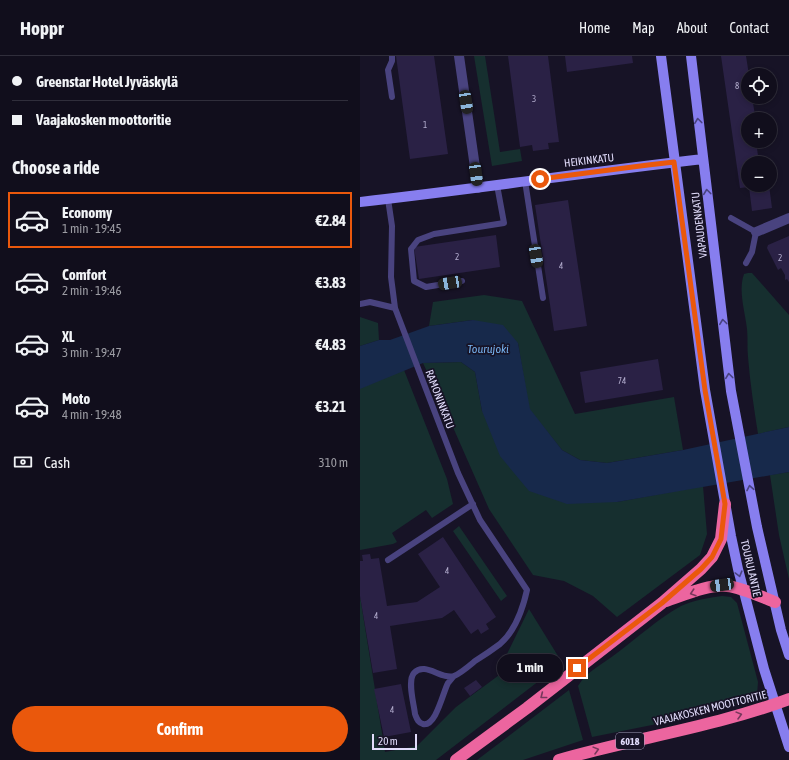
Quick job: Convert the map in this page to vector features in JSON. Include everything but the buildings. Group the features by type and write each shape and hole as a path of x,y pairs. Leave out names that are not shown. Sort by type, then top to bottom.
{"highway":[{"path":"456,760 527,708 662,603 701,569 726,538 725,504"},
{"path":"662,603 710,587 722,585 734,587 775,602"},
{"name":"6018","path":"775,704 789,699"},
{"name":"VAAJAKOSKEN MOOTTORITIE","path":"559,760 629,741 702,725 775,704"}],"main road":[{"name":"VAPAUDENKATU","path":"661,56 705,390 725,504"},
{"name":"VAPAUDENKATU","path":"691,56 731,391"},
{"name":"HEIKINKATU","path":"360,202 703,159"},
{"name":"TOURULANTIE","path":"731,391 757,527 789,655"},
{"name":"TOURULANTIE","path":"726,538 744,591 764,669 789,747"}],"street":[{"path":"459,56 478,188"},
{"path":"756,232 789,218"}],"lane":[{"path":"392,56 392,61 388,70 392,97"},
{"path":"524,181 543,298"},
{"path":"462,281 426,288 414,282 411,249 418,240 434,234 504,223 497,185"},
{"name":"RAMONINKATU","path":"388,199 392,226 391,277 395,308 458,474 480,520 527,590 520,613 506,638 500,644 454,676"},
{"path":"731,218 756,232 752,252 746,263"},
{"path":"360,304 370,302 395,308"},
{"path":"388,560 473,504"},
{"path":"422,669 444,676 454,676 449,682 431,722 421,724 417,720 415,714 410,680 413,674 417,670 422,669"}],"green space":[{"path":"474,56 485,56 500,152 520,149 522,161 492,166"},
{"path":"752,273 789,315 789,427 758,434 752,396 747,329 742,301 742,281 744,274"},
{"path":"484,295 522,301 575,414 674,397 683,450 607,463 580,460 562,450 529,409 518,343 473,320 429,326 433,302"},
{"path":"360,317 378,323 379,340 360,346"},
{"path":"461,362 475,372 482,411 617,502 703,486 707,534 700,555 617,617 593,596 564,581 533,575 489,509 423,363"},
{"path":"404,370 447,479 453,504 432,518 426,510 392,533 397,542 393,544 360,550 360,387"},
{"path":"789,472 789,579 779,535 770,475"},
{"path":"459,526 507,596 501,601 453,531"},
{"path":"360,596 385,752 417,746 456,707 514,664 507,654 529,609 558,656 561,664 436,760 360,760"},
{"path":"722,596 731,597 737,603 758,682 757,695 747,701 652,725 592,737 578,686 581,681 656,622 681,606 706,598"},
{"path":"569,690 583,740 523,760 477,760"}],"water":[{"name":"Tourujoki","path":"473,320 503,325 518,343 530,409 562,450 580,460 607,463 683,450 789,427 789,472 617,502 567,504 529,491 500,456 482,411 475,372 461,362 423,363 360,389 360,346 379,340 390,340 429,326"}],"route":[{"path":"540,179 674,162 696,332 725,504 721,539 712,557 701,569 662,603 577,668"}]}
